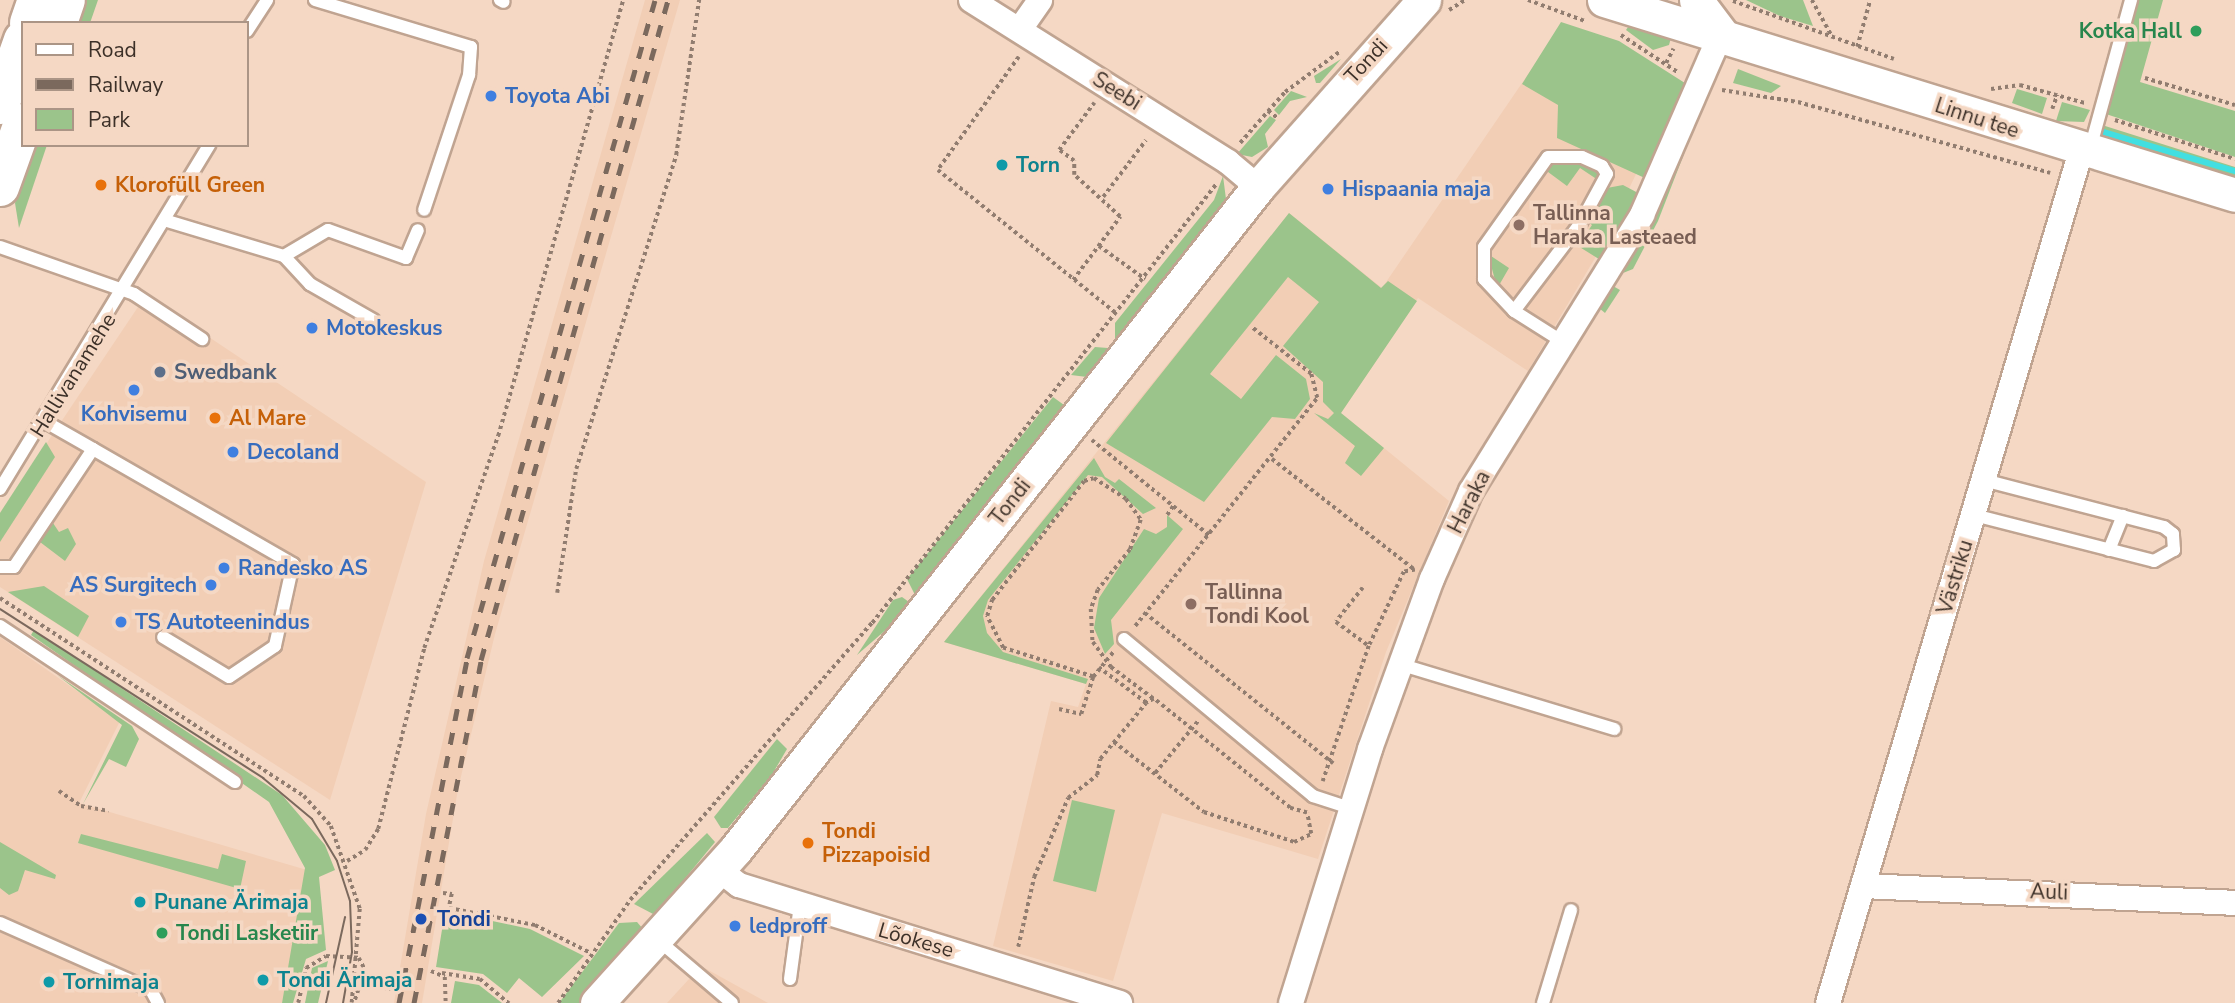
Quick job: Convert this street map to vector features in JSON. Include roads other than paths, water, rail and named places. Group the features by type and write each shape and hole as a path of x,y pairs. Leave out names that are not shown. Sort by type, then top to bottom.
{"main road":[{"path":"30,21 37,0"},
{"path":"59,21 66,0"},
{"path":"0,105 21,46"},
{"path":"0,187 21,129"}],"street":[{"name":"Seebi","path":"971,0 1021,41 1108,85 1228,162 1258,187"},
{"path":"1021,41 1040,0"},
{"name":"Linnu tee","path":"1604,0 1721,33 2085,152 2235,195"},
{"path":"1696,0 1721,33"},
{"name":"Tondi","path":"603,1000 717,868 1258,187 1371,52 1428,4"},
{"name":"Haraka","path":"1291,1003 1399,664 1471,491 1642,215 1721,33"},
{"name":"Västriku","path":"1828,1003 2085,152"},
{"name":"Lõokese","path":"717,868 739,885 1013,969 1076,997 1121,1003"},
{"name":"Auli","path":"1863,886 2235,903"}],"lane":[{"path":"248,29 267,0"},
{"path":"315,0 471,47 468,75 424,210"},
{"name":"Västriku","path":"2085,152 2099,114 2131,0"},
{"name":"Hallivanamehe","path":"0,489 125,293 142,258 208,147"},
{"path":"1514,311 1580,224 1607,174 1602,166 1582,157 1548,157 1484,247 1484,279 1514,311 1563,342"},
{"path":"164,220 284,256 310,284 373,320"},
{"path":"284,256 328,230 406,258 418,230"},
{"path":"0,247 125,293 202,339"},
{"path":"44,421 293,564 275,646 229,677 163,637"},
{"path":"0,567 14,567 93,449"},
{"path":"1974,515 2160,561 2174,550 2169,530 1984,480"},
{"path":"2109,550 2123,516"},
{"path":"0,626 235,782"},
{"path":"1124,639 1313,796 1351,808"},
{"path":"1399,664 1614,729"},
{"path":"790,979 800,905"},
{"path":"1543,1003 1571,911"},
{"path":"0,923 151,990 158,1003"},
{"path":"656,938 732,1003"}],"waterway":[{"path":"2103,132 2235,171"}],"tram line":[{"path":"0,609 263,778 312,819 337,861 350,901 352,952 343,1003"},
{"path":"326,1003 345,917"}],"railway":[{"path":"399,1003 467,658 655,0"},
{"path":"414,1003 481,660 668,0"}],"place":[{"name":"Kotka Hall","path":"2196,31"},
{"name":"Toyota Abi","path":"491,96"},
{"name":"Torn","path":"1002,165"},
{"name":"Klorofüll Green","path":"101,185"},
{"name":"Hispaania maja","path":"1328,189"},
{"name":"Tallinna Haraka Lasteaed","path":"1519,225"},
{"name":"Motokeskus","path":"312,328"},
{"name":"Swedbank","path":"160,372"},
{"name":"Kohvisemu","path":"134,390"},
{"name":"Al Mare","path":"215,418"},
{"name":"Decoland","path":"233,452"},
{"name":"Randesko AS","path":"224,568"},
{"name":"AS Surgitech","path":"211,585"},
{"name":"Tallinna Tondi Kool","path":"1191,604"},
{"name":"TS Autoteenindus","path":"121,622"},
{"name":"Tondi Pizzapoisid","path":"808,843"},
{"name":"Punane Ärimaja","path":"140,902"},
{"name":"Tondi","path":"421,919"},
{"name":"ledproff","path":"735,926"},
{"name":"Tondi Lasketiir","path":"162,933"},
{"name":"Tondi Ärimaja","path":"263,980"},
{"name":"Tornimaja","path":"49,982"}]}
